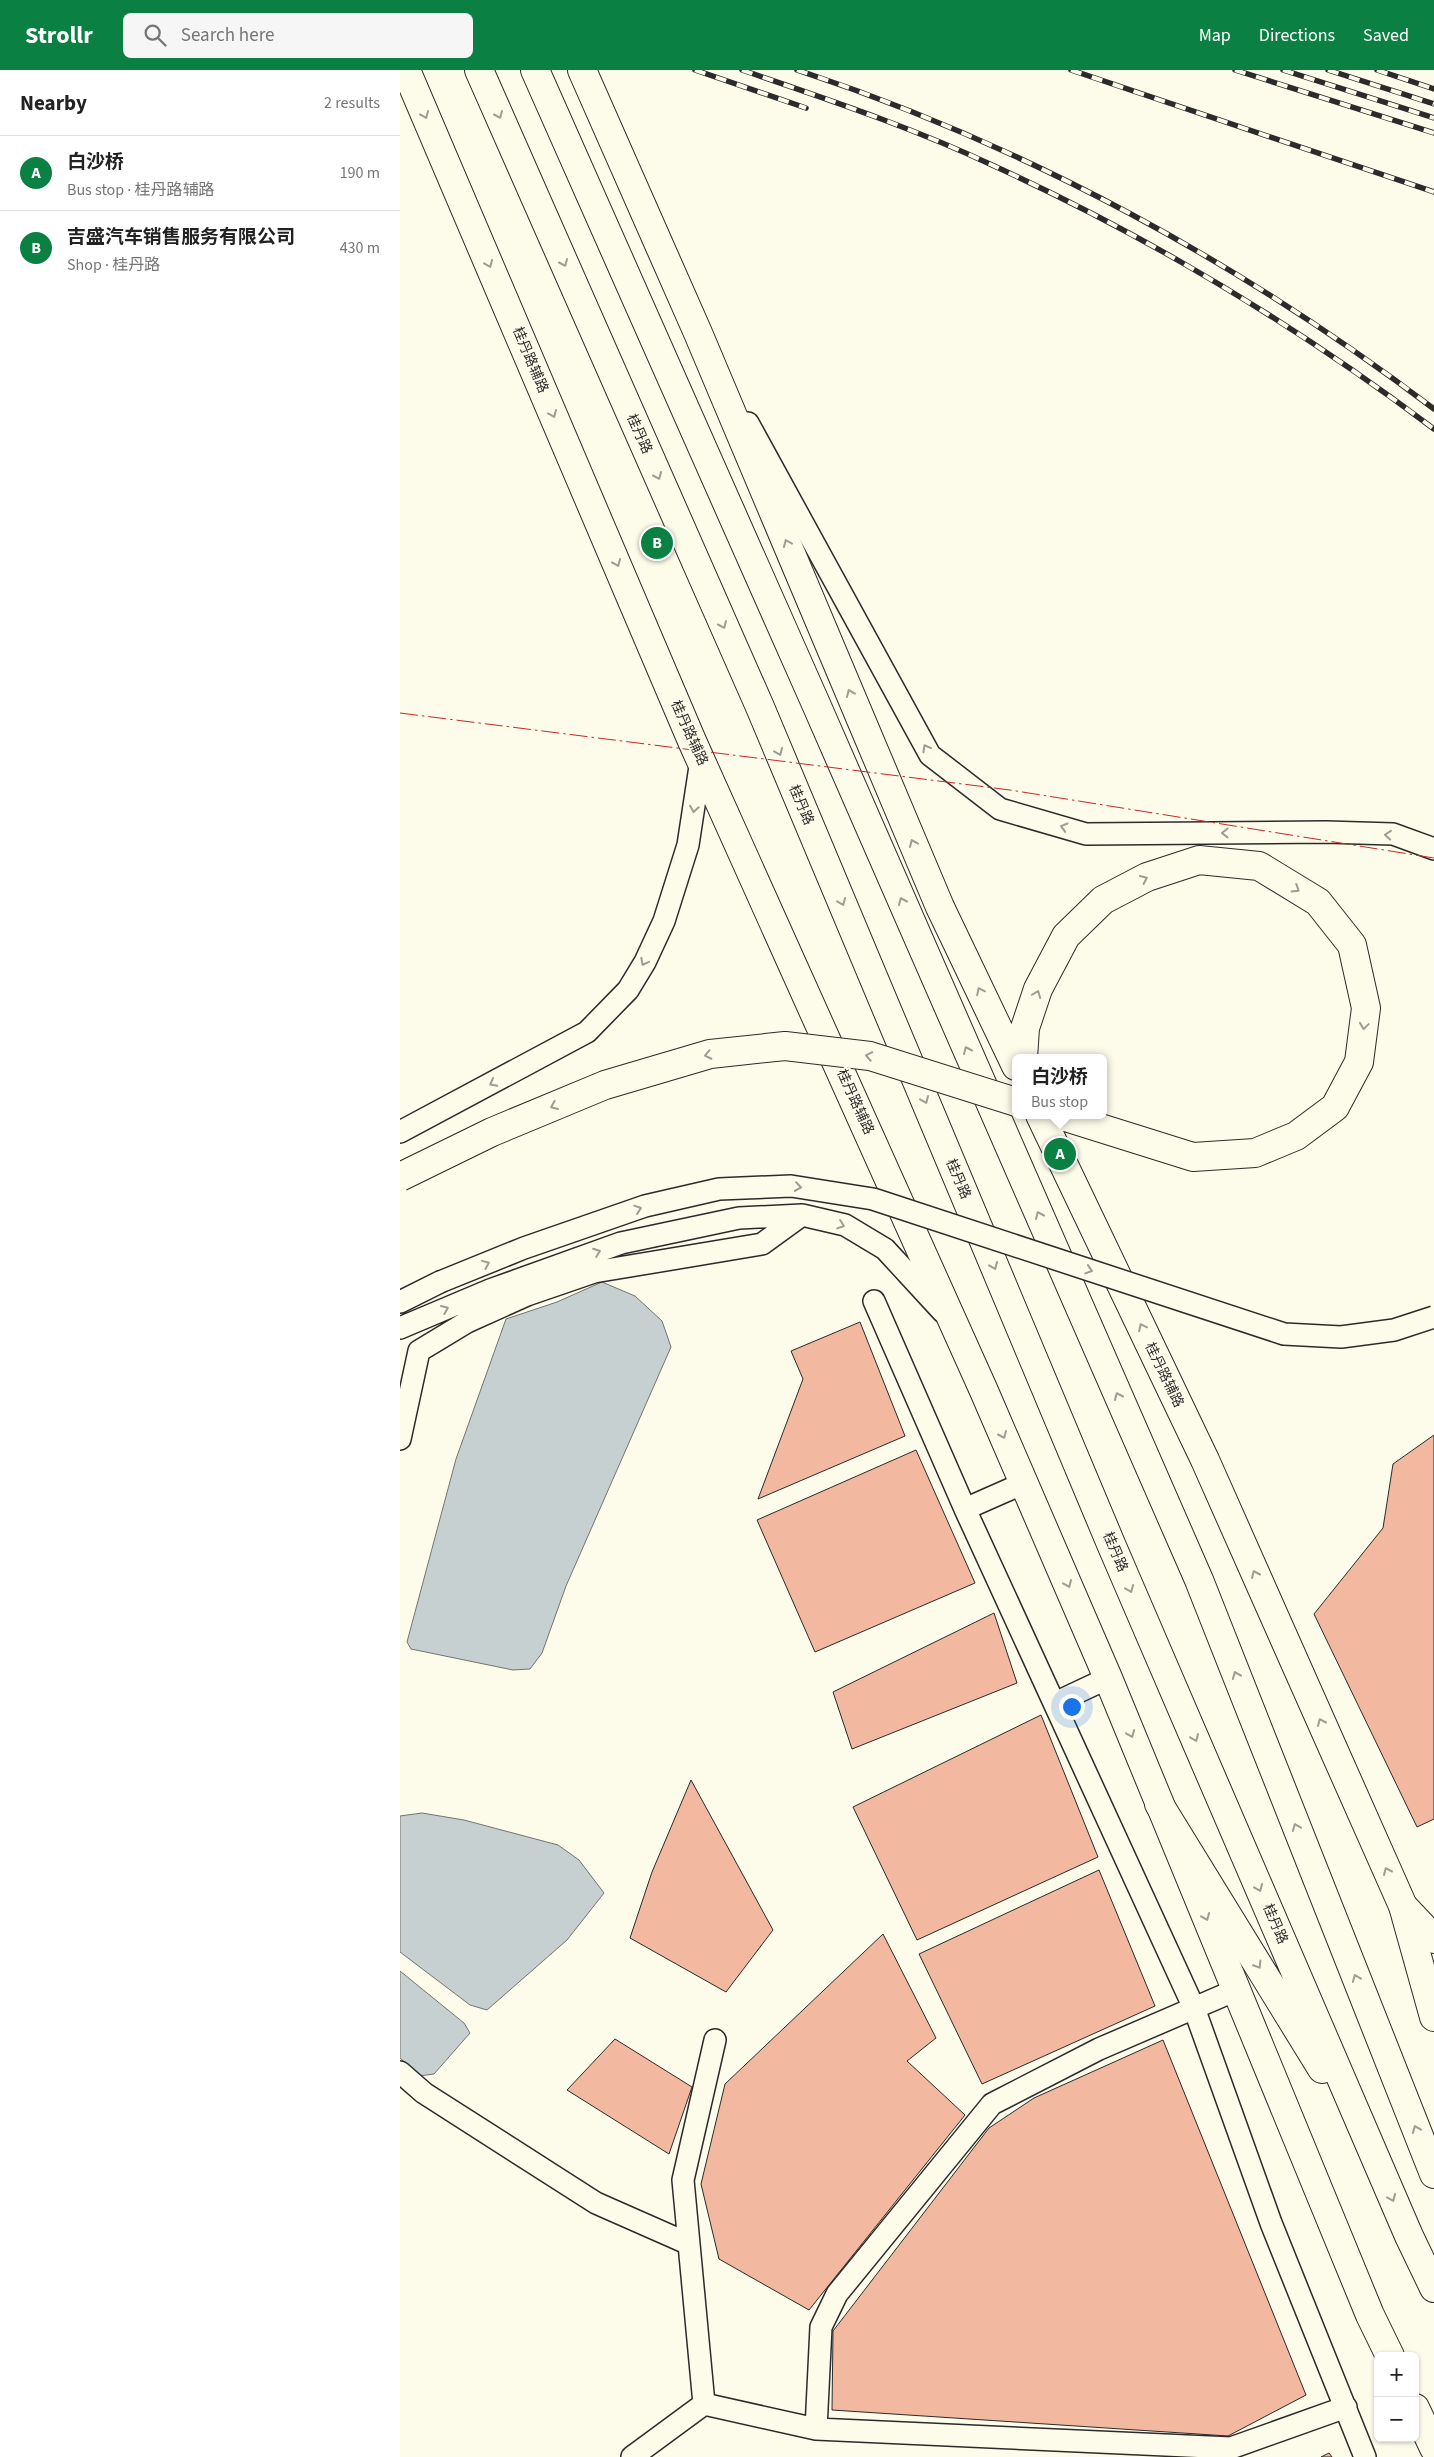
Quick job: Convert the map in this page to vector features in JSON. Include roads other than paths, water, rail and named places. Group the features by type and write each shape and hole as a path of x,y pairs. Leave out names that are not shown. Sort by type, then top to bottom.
{"main road":[{"name":"桂丹路辅路","path":"406,70 701,760 984,1390 1160,1804"},
{"name":"桂丹路","path":"479,70 760,707 1107,1535 1434,2288"},
{"path":"535,70 812,695 1199,1580 1434,2174"},
{"path":"582,70 698,333 940,907 1012,1058"},
{"path":"1023,1054 1025,1028 1038,989 1066,936 1103,900 1146,877 1199,860 1259,866 1318,902 1352,945 1366,1008 1359,1062 1335,1106 1296,1136 1256,1153 1193,1157 1072,1119"},
{"path":"400,1177 492,1132 605,1085 710,1054 785,1046 870,1056 1012,1101"},
{"name":"桂丹路辅路","path":"1042,1119 1185,1419 1402,1906"},
{"path":"1160,1804 1376,2158"},
{"path":"1160,1804 1370,2314 1388,2352"},
{"path":"1402,1906 1434,1939"},
{"path":"1402,1906 1434,1986"},
{"path":"1402,1906 1434,2017"},
{"path":"1419,2416 1434,2448"}],"street":[{"path":"698,333 930,755 1000,809 1086,834 1326,832 1393,834 1434,849"},
{"path":"400,1132 587,1032 628,990 645,962 664,921 688,845 701,760"},
{"path":"400,1302 440,1282 524,1248 645,1206 719,1189 791,1186 873,1199 1284,1334 1341,1337 1394,1330 1434,1317"},
{"path":"400,1439 419,1351 467,1322 527,1295 594,1272 762,1244 802,1214"},
{"path":"400,1328 490,1290 621,1243 739,1218 802,1214 845,1225 885,1249 954,1325"},
{"path":"874,1301 965,1509 1194,2008 1271,2223 1365,2457"},
{"path":"965,1509 1024,1483"},
{"path":"1055,1703 1108,1678"},
{"path":"816,2429 821,2328 837,2294 992,2104 1099,2049 1236,1990"},
{"path":"704,2404 683,2180 715,2040"},
{"path":"400,2072 424,2092 596,2203 689,2244"},
{"path":"632,2457 704,2404 816,2429 1231,2448 1346,2407"}],"railway":[{"path":"695,70 806,108"},
{"path":"742,70 931,138 992,165 1108,222 1220,285 1275,319 1329,354 1434,429"},
{"path":"797,70 882,100 966,134 1048,172 1129,213 1209,258 1286,305 1434,409"},
{"path":"1071,70 1434,192"},
{"path":"1235,70 1434,133"},
{"path":"1283,70 1434,118"},
{"path":"1328,70 1434,104"},
{"path":"1377,70 1434,89"}],"place":[{"name":"吉盛汽车销售服务有限公司","path":"657,543"},
{"name":"白沙桥","path":"1060,1154"}]}
